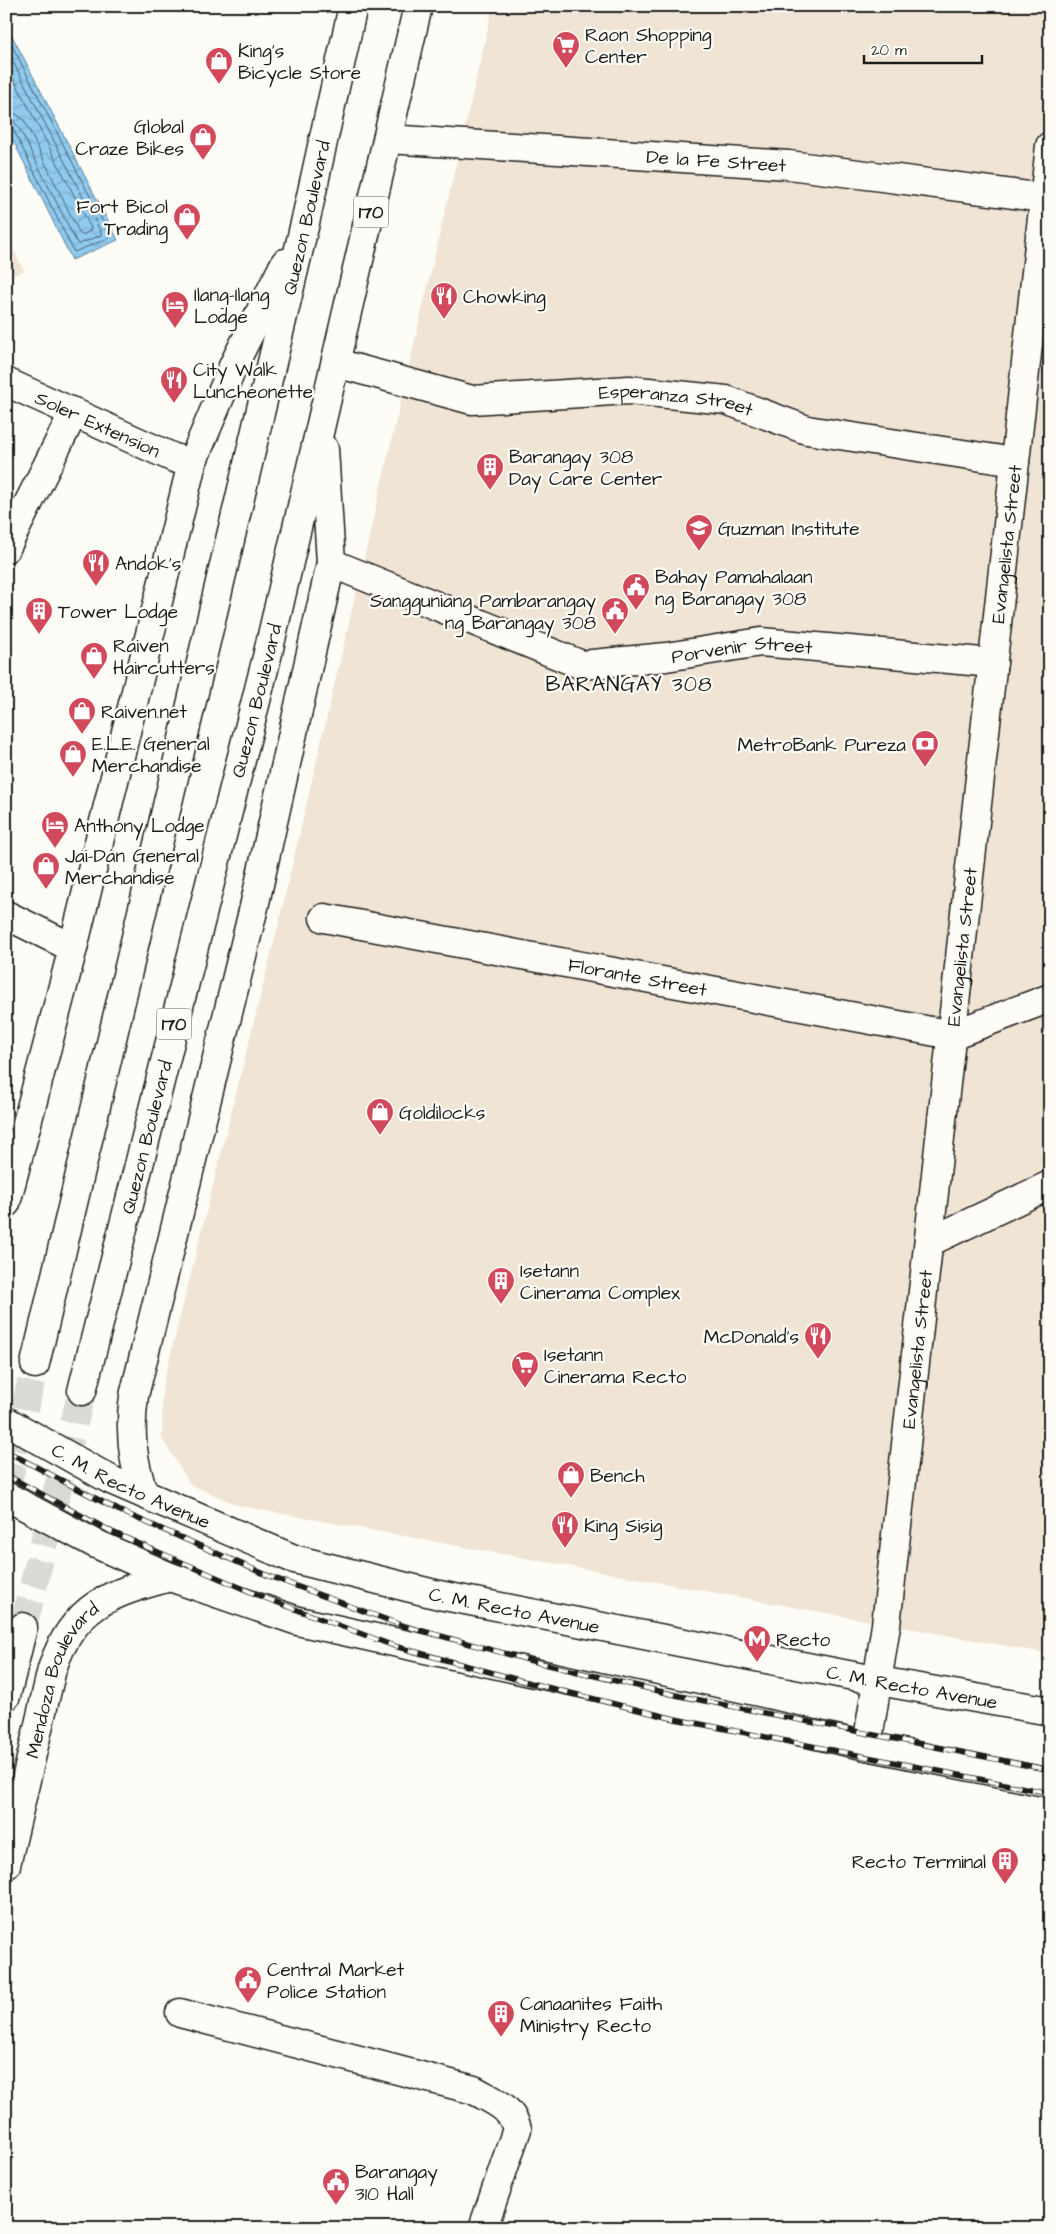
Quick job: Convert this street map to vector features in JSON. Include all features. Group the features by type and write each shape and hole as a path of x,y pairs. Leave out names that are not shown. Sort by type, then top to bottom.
{"main road":[{"name":"Quezon Boulevard","path":"35,1364 305,222 353,6"},
{"name":"Quezon Boulevard","path":"82,1391 267,657 418,6"},
{"name":"De la Fe Street","path":"388,139 789,165 1044,198"},
{"name":"Evangelista Street","path":"867,1746 879,1681 1050,146"},
{"path":"6,1203 72,948 192,463 234,364 305,222"},
{"name":"Esperanza Street","path":"336,363 472,400 629,390 726,400 807,430 1015,462"},
{"name":"Soler Extension","path":"6,382 174,458 192,463"},
{"path":"6,548 74,412"},
{"path":"144,1494 137,1476 131,1444 130,1430 134,1396 254,907 330,563 322,417"},
{"name":"Porvenir Street","path":"330,563 582,665 666,657 761,642 993,663"},
{"path":"6,915 72,948"},
{"name":"Florante Street","path":"324,918 952,1035"},
{"path":"952,1035 1050,998"},
{"path":"929,1242 1050,1185"},
{"name":"C. M. Recto Avenue","path":"6,1421 111,1480 294,1559 439,1595 879,1681 1050,1711"},
{"path":"6,1496 94,1542 170,1577 298,1621 867,1746 1050,1782"},
{"name":"Mendoza Boulevard","path":"6,1865 52,1669 64,1640 80,1618 101,1600 124,1590 170,1577"},
{"path":"6,1696 23,1627"},
{"path":"180,2013 474,2090 500,2105 513,2116 517,2130 482,2228"}],"shaded area":[{"path":"493,6 1050,6 1050,1654 240,1506 191,1485 162,1439 162,1389 278,926"},
{"path":"6,233 24,271 6,278"}],"water":[{"path":"6,24 118,240 72,260 6,126"}],"tunnel":[{"path":"6,1491 35,1364"},
{"path":"23,1627 82,1391"}],"railway":[{"path":"6,1451 118,1510 269,1576 401,1625 536,1662 680,1696 1050,1770"},
{"path":"6,1475 112,1532 260,1596 394,1646 530,1683 675,1719 1050,1793"}],"place":[{"name":"Raon Shopping Center","path":"566,69"},
{"name":"King's Bicycle Store","path":"219,85"},
{"name":"Global Craze Bikes","path":"203,161"},
{"name":"Fort Bicol Trading","path":"187,241"},
{"name":"Chowking","path":"444,320"},
{"name":"Ilang-Ilang Lodge","path":"175,329"},
{"name":"City Walk Luncheonette","path":"174,404"},
{"name":"Barangay 308 Day Care Center","path":"490,491"},
{"name":"Guzman Institute","path":"699,552"},
{"name":"Andok's","path":"96,587"},
{"name":"Bahay Pamahalaan ng Barangay 308","path":"636,611"},
{"name":"Tower Lodge","path":"39,635"},
{"name":"Sangguniang Pambarangay ng Barangay 308","path":"615,635"},
{"name":"Raiven Haircutters","path":"94,680"},
{"name":"Raiven.net","path":"82,735"},
{"name":"MetroBank Pureza","path":"925,768"},
{"name":"E.L.E. General Merchandise","path":"73,778"},
{"name":"Anthony Lodge","path":"55,849"},
{"name":"Jai-Dan General Merchandise","path":"46,890"},
{"name":"Goldilocks","path":"380,1136"},
{"name":"Isetann Cinerama Complex","path":"501,1305"},
{"name":"McDonald's","path":"818,1360"},
{"name":"Isetann Cinerama Recto","path":"525,1389"},
{"name":"Bench","path":"571,1499"},
{"name":"King Sisig","path":"565,1549"},
{"name":"Recto","path":"757,1663"},
{"name":"Recto Terminal","path":"1005,1885"},
{"name":"Central Market Police Station","path":"248,2004"},
{"name":"Canaanites Faith Ministry Recto","path":"501,2038"},
{"name":"Barangay 310 Hall","path":"336,2206"}],"district":[{"name":"BARANGAY 308","path":"629,684"}]}
